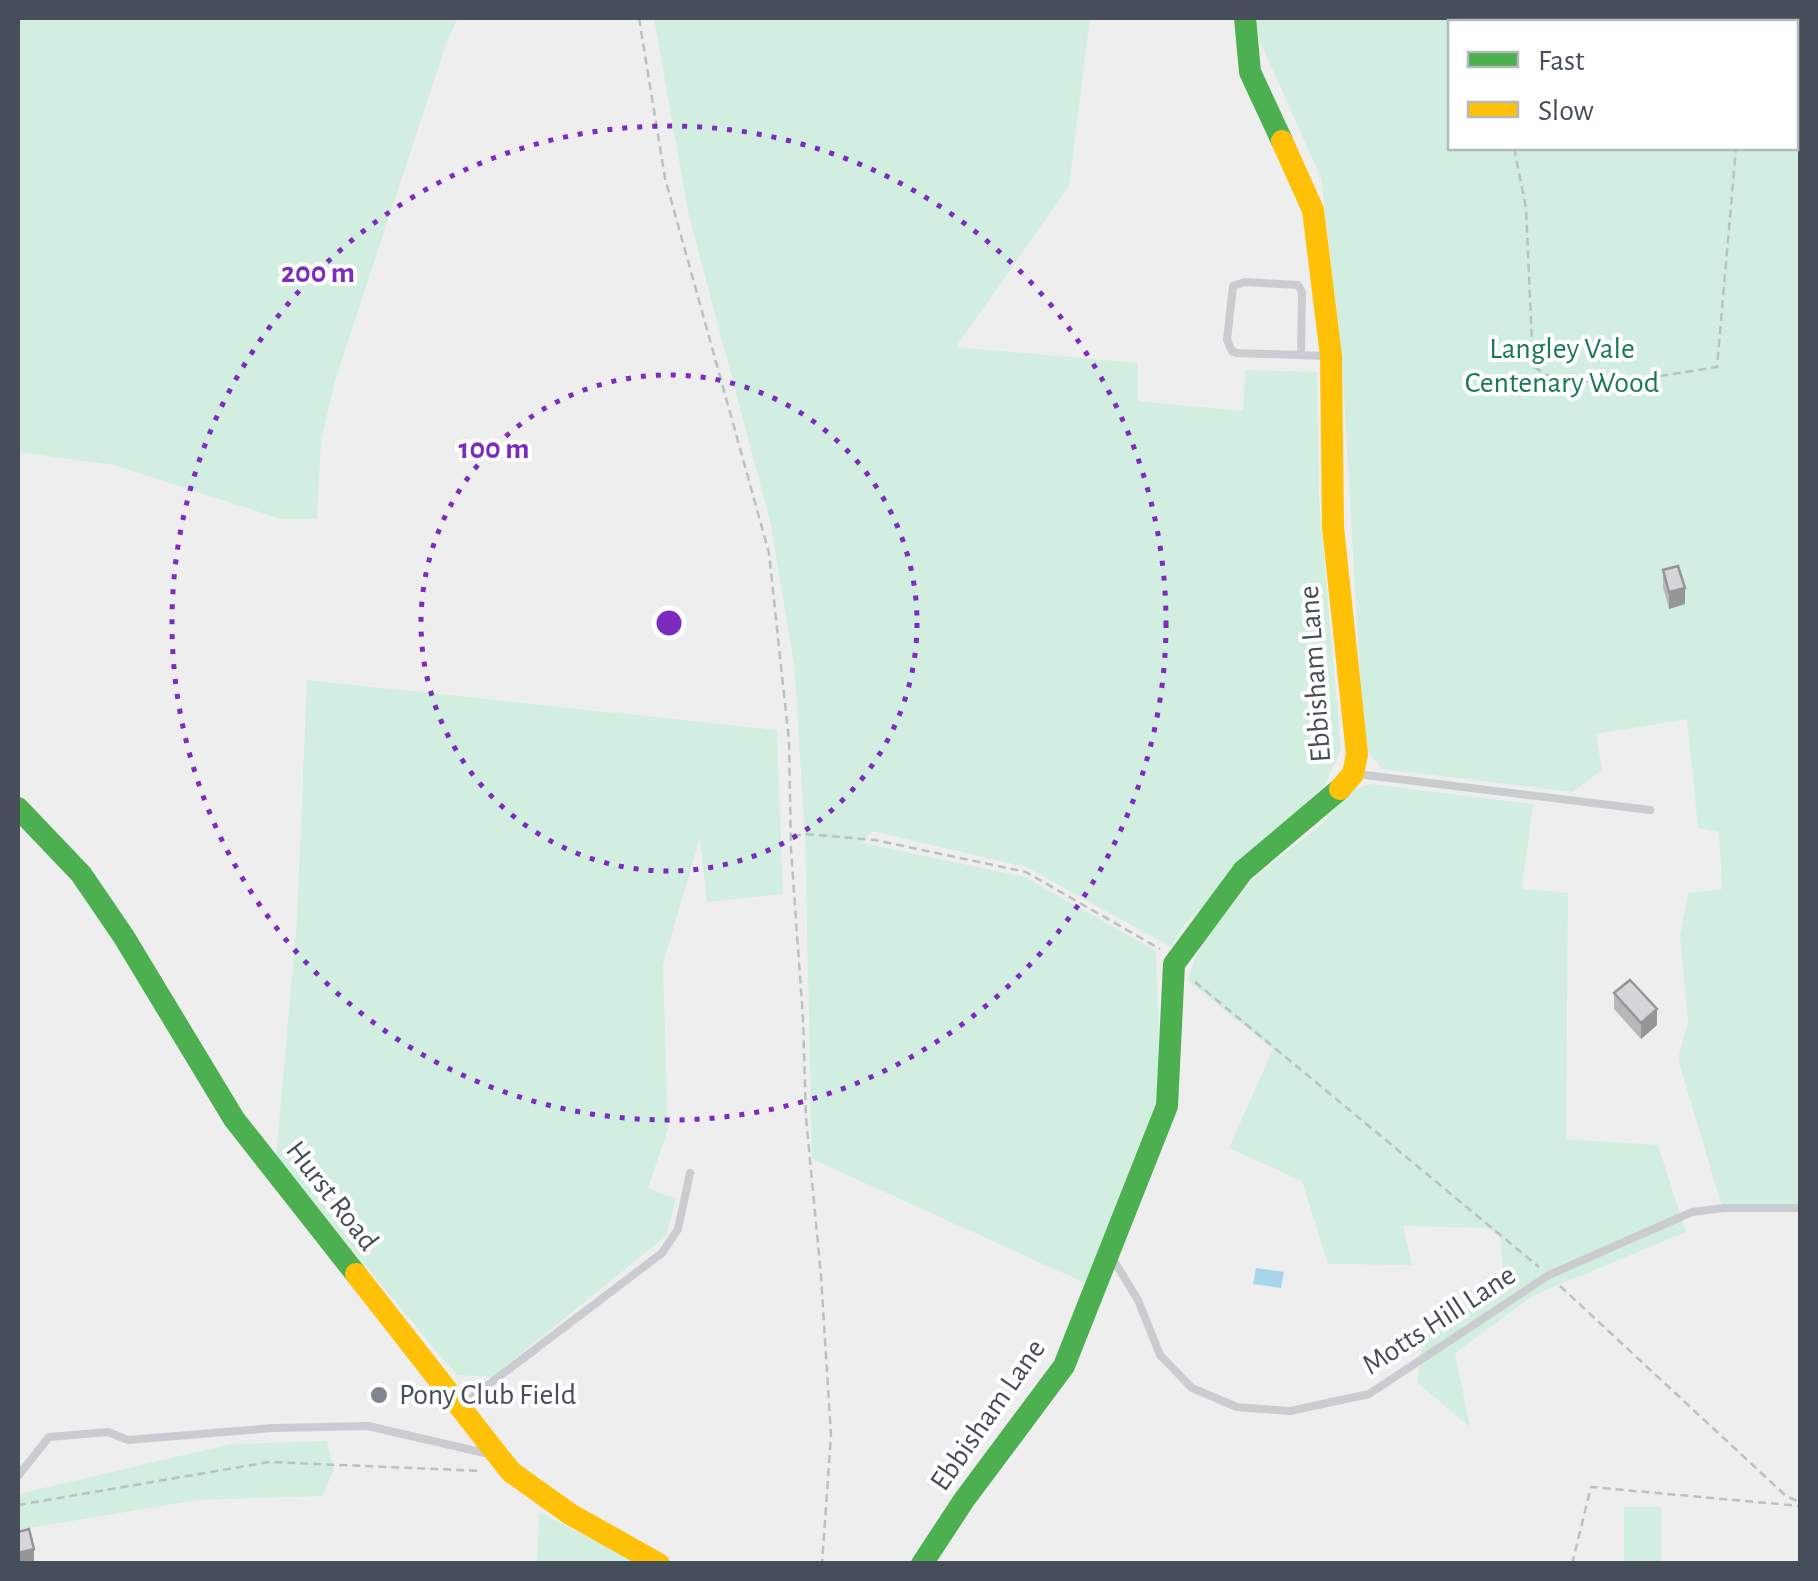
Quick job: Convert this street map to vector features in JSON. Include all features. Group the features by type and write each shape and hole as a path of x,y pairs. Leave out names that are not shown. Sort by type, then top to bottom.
{"street":[{"name":"Ebbisham Lane","path":"922,1564 964,1500 1064,1366 1167,1106 1174,964 1243,871 1336,795 1352,774 1357,754 1334,528 1331,356 1313,210 1250,72 1245,18"},
{"name":"Hurst Road","path":"18,808 81,874 124,937 234,1119 504,1464 570,1514 659,1564"}],"lane":[{"path":"1301,355 1302,292 1298,285 1244,282 1233,286 1227,340 1232,350 1301,355 1331,356"},
{"path":"1352,774 1650,810"},
{"path":"460,1407 662,1252 678,1228 690,1174"},
{"name":"Motts Hill Lane","path":"1110,1252 1138,1300 1160,1355 1192,1388 1237,1407 1290,1412 1369,1394 1549,1275 1692,1212 1800,1208"},
{"path":"18,1476 50,1437 108,1432 128,1440 273,1428 368,1426 504,1464"}],"path":[{"path":"639,18 665,178 769,554 790,741 791,836 806,1118 831,1435 822,1564"},
{"path":"1514,150 1526,208 1533,366 1554,380 1615,383 1716,367 1736,150"},
{"path":"791,836 875,840 1026,872 1161,949 1174,964 1549,1275 1786,1496 1800,1504"},
{"path":"18,1506 269,1462 504,1464"},
{"path":"1572,1564 1591,1488 1800,1504"}],"green space":[{"path":"18,18 458,18 446,44 335,381 321,441 317,519 281,519 114,465 18,452"},
{"path":"654,18 1090,18 1069,186 956,347 1138,363 1138,401 1243,411 1245,370 1317,372 1319,499 1341,750 1324,786 1185,924 1171,947 1026,867 872,831 862,843 1025,877 1156,951 1157,1105 1085,1283 812,1159 805,834 794,665 771,525 688,212"},
{"name":"Langley Vale Centenary Wood","path":"1254,18 1800,18 1800,1204 1722,1207 1678,1059 1688,1022 1680,936 1688,893 1722,889 1719,832 1698,828 1687,719 1596,734 1602,770 1573,792 1382,769 1364,747 1341,345 1321,178 1259,39"},
{"path":"307,680 777,730 783,894 707,902 700,838 663,964 668,1129 648,1188 676,1199 666,1236 492,1377 456,1375 276,1157 297,920"},
{"path":"1370,784 1533,804 1522,889 1568,893 1566,1139 1658,1145 1686,1232 1532,1296 1455,1353 1470,1427 1417,1382 1423,1337 1504,1288 1500,1237 1489,1228 1403,1226 1412,1265 1328,1264 1302,1181 1229,1148 1273,1049 1187,980 1201,945 1252,880 1325,821 1349,791"},
{"path":"327,1441 334,1470 322,1496 197,1500 18,1530 18,1494 231,1444"},
{"path":"1624,1507 1661,1507 1661,1563 1624,1563"},
{"path":"539,1512 639,1563 537,1564"}],"water":[{"path":"1256,1268 1284,1272 1281,1288 1253,1284"}],"building":[{"path":"1678,566 1685,588 1669,592 1663,570"},
{"path":"1630,980 1657,1009 1641,1023 1614,993"},
{"path":"29,1529 34,1549 18,1553 18,1532"}],"traffic: fast":[{"path":"1245,18 1250,72 1282,141"},
{"path":"922,1564 964,1500 1064,1366 1167,1106 1174,964 1243,871 1340,789"},
{"path":"18,808 81,874 124,937 234,1119 356,1274"}],"traffic: slow":[{"path":"1282,141 1313,210 1331,356 1333,527 1357,754 1353,774 1340,789"},
{"path":"356,1274 511,1472 570,1514 659,1564"}],"place":[{"name":"Pony Club Field","path":"379,1395"}]}
